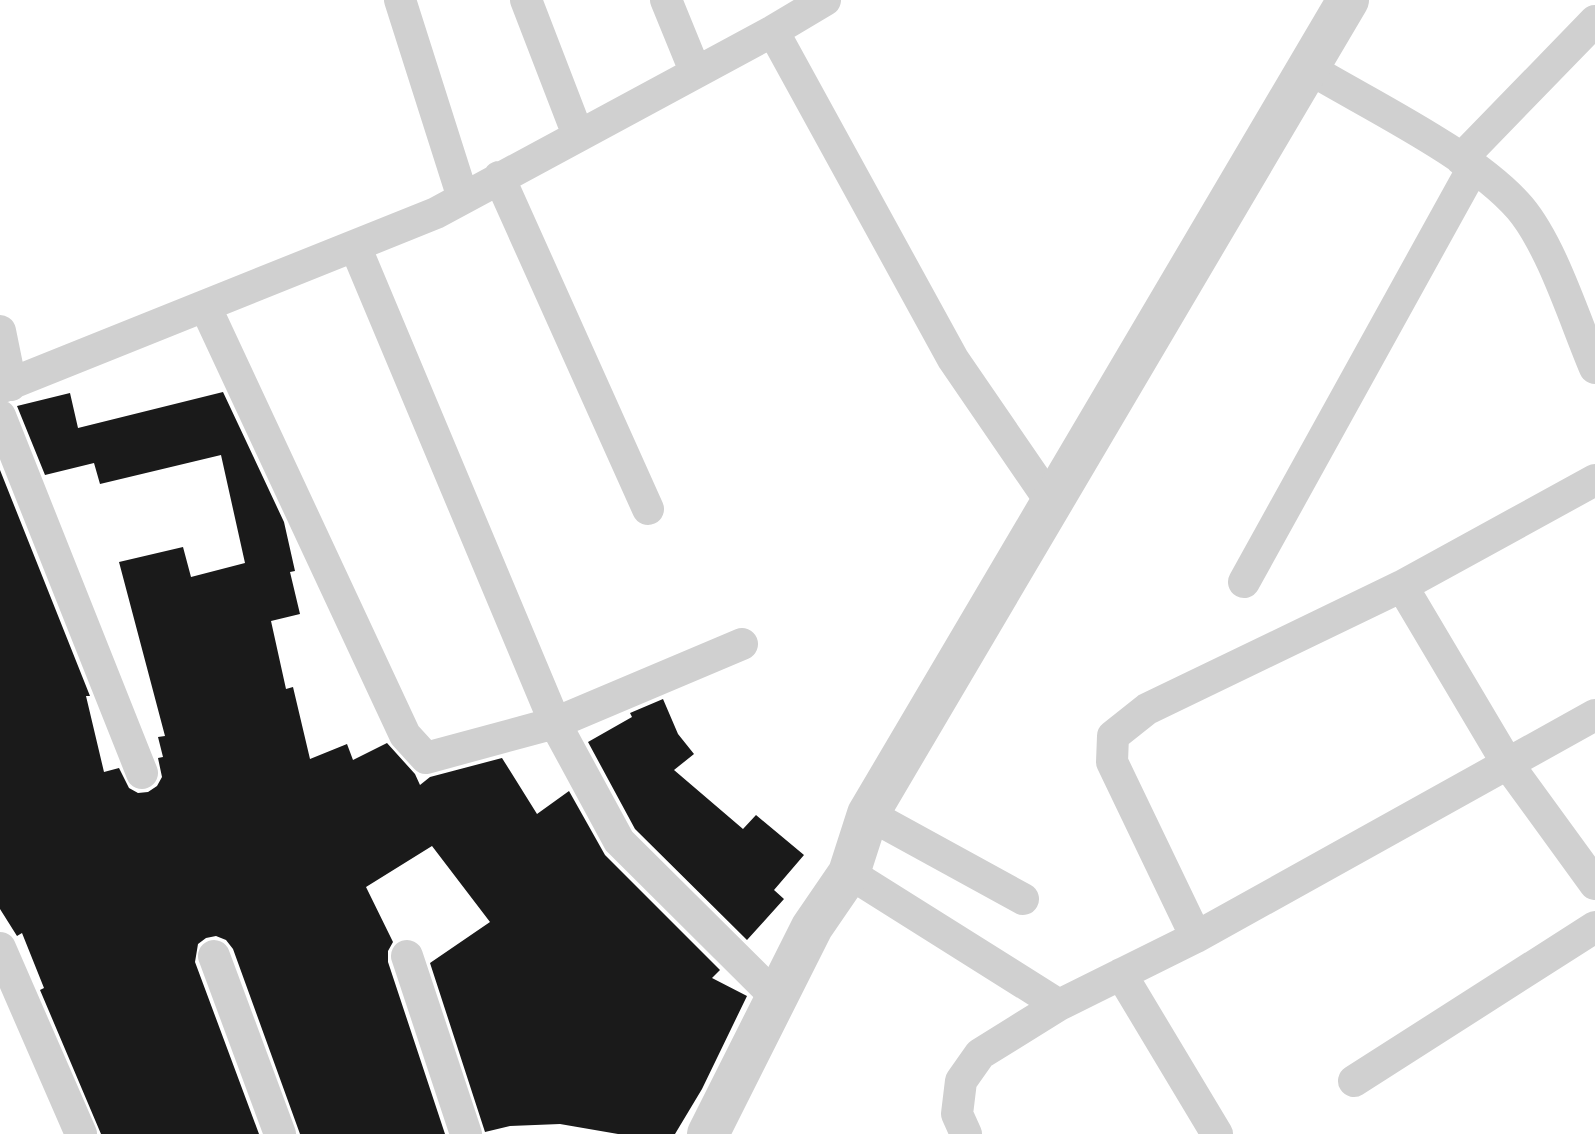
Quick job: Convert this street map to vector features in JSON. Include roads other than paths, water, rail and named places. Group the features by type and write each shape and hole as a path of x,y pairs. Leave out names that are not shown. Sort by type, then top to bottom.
{"street":[{"path":"400,0 463,198"},
{"path":"526,0 578,135"},
{"path":"666,0 696,71"},
{"path":"0,331 5,387 436,213 825,0"},
{"path":"708,1134 812,927 848,874 868,814 1348,0"},
{"path":"1244,582 1467,163 1595,22"},
{"path":"774,31 954,359 1051,502"},
{"path":"1310,69 1467,163 1522,210 1541,243 1595,368"},
{"path":"499,178 648,509"},
{"path":"355,246 556,724 619,842 777,998"},
{"path":"205,306 405,735 426,758 556,724 742,644"},
{"path":"0,416 142,774"},
{"path":"1196,937 1112,762 1113,736 1147,708 1402,586 1595,480"},
{"path":"1402,586 1507,763 1595,884"},
{"path":"966,1134 958,1114 960,1080 980,1054 1059,1005 1196,937 1595,715"},
{"path":"868,814 1022,899"},
{"path":"848,874 1059,1005"},
{"path":"1354,1081 1595,927"},
{"path":"2,956 77,1133"},
{"path":"214,956 280,1134"},
{"path":"407,956 466,1134"},
{"path":"1122,974 1217,1134"}]}
